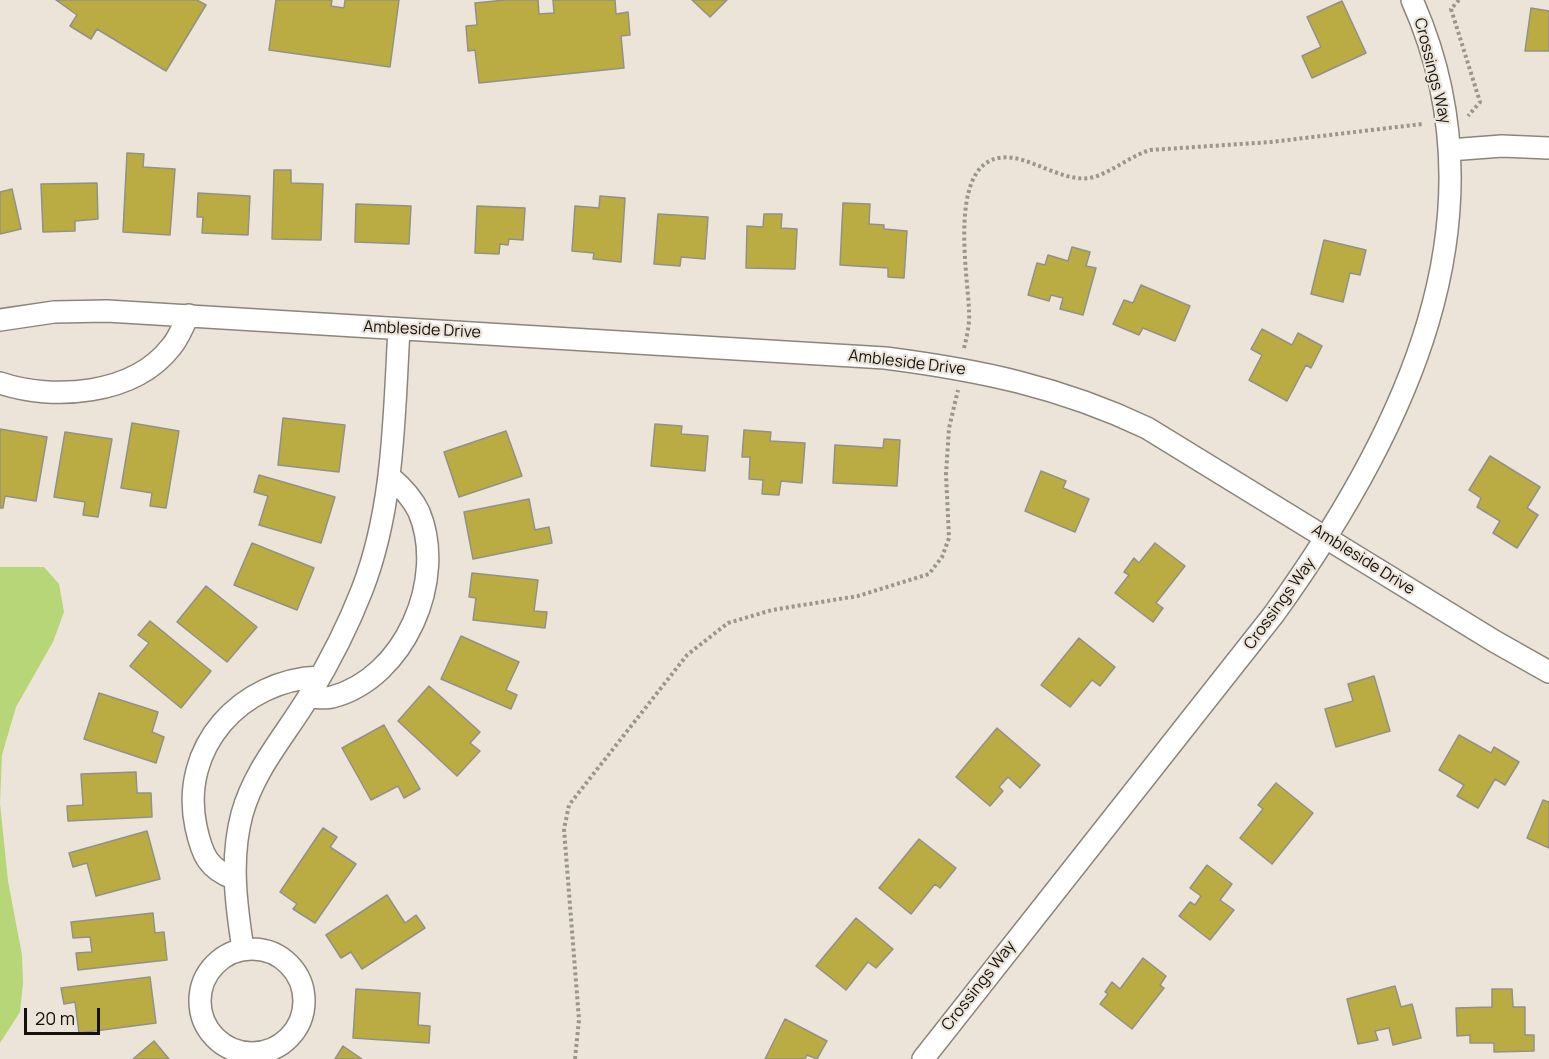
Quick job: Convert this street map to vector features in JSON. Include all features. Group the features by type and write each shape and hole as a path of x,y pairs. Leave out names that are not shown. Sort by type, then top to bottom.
{"street":[{"name":"Crossings Way","path":"923,1059 1247,650 1326,537 1376,448 1413,366 1431,319 1441,279 1448,234 1449,150 1440,86 1412,0"},
{"path":"1449,150 1502,146 1549,147"},
{"name":"Ambleside Drive","path":"0,320 54,312 189,315 885,358 961,368 1042,386 1105,408 1148,428 1494,641 1549,672"},
{"path":"0,383 21,390 58,393 91,391 123,380 153,363 172,347 189,315"},
{"path":"243,950 235,879 235,858 242,815 257,774 309,697 363,588 375,546 389,476 399,329"},
{"path":"309,697 330,698 352,689 374,673 396,653 409,632 419,608 426,582 419,512 405,490 389,476"},
{"path":"235,879 218,872 205,856 198,836 193,791 197,769 219,727 251,696 296,678 320,677"},
{"path":"257,949 283,958 293,968 304,993 301,1021 294,1033 272,1050 259,1053 231,1049 219,1042 209,1032 199,1006 200,993 210,969 230,953 243,950 257,949"}],"path":[{"path":"1459,0 1451,9 1480,102 1468,116"},
{"path":"576,1059 579,1020 564,829 569,805 687,655 728,623 772,610 858,596 929,574 942,557 949,538 946,474 949,428 969,314 966,203 971,182 979,168 995,159 1013,158 1074,177 1095,178 1131,156 1150,150 1316,138 1431,123"}],"shaded area":[{"path":"0,567 44,567 59,584 64,612 53,642 16,707 2,755 0,803"},
{"path":"0,803 8,881 22,955 23,983 20,1012 0,1043"}],"building":[{"path":"56,0 197,0 206,5 166,71 97,29 91,39 70,26 77,15"},
{"path":"276,0 332,0 331,6 344,8 345,0 399,0 390,67 269,50"},
{"path":"538,0 539,14 554,13 553,0 615,0 616,14 628,12 630,35 621,36 624,68 479,83 475,50 468,51 466,26 477,25 475,3"},
{"path":"692,0 727,0 710,17"},
{"path":"1342,1 1366,53 1312,78 1302,56 1321,47 1307,17"},
{"path":"1531,8 1549,11 1549,51 1525,51"},
{"path":"127,153 144,154 143,167 175,169 170,235 123,232"},
{"path":"274,170 291,170 291,183 323,184 321,240 272,239"},
{"path":"97,183 98,219 75,221 75,231 43,232 41,184"},
{"path":"12,189 21,229 0,234 0,192"},
{"path":"198,193 250,196 248,235 202,233 203,217 197,217"},
{"path":"600,196 625,198 621,262 593,259 594,253 572,251 575,206 599,208"},
{"path":"843,203 870,204 869,224 884,225 884,229 907,231 904,278 888,277 888,268 840,265"},
{"path":"356,204 411,206 409,244 355,242"},
{"path":"477,206 525,208 523,240 509,239 508,245 500,244 499,254 475,253"},
{"path":"658,214 708,217 705,259 681,257 680,266 654,264"},
{"path":"764,214 782,214 781,228 797,229 795,269 746,268 747,226 763,227"},
{"path":"1324,240 1366,250 1360,275 1350,273 1343,302 1311,294"},
{"path":"1072,247 1090,252 1086,266 1096,268 1083,315 1060,309 1063,298 1051,295 1049,301 1028,295 1037,263 1045,265 1048,255 1068,261"},
{"path":"1141,285 1190,306 1175,341 1143,328 1139,335 1113,324 1124,300 1133,303"},
{"path":"1262,329 1292,345 1298,333 1322,346 1311,368 1306,365 1287,401 1249,380 1262,355 1251,349"},
{"path":"283,418 345,425 339,472 278,465"},
{"path":"132,423 179,431 166,508 150,506 152,493 121,488"},
{"path":"655,424 682,426 681,434 708,436 705,471 651,466"},
{"path":"0,429 47,437 36,501 5,496 3,508 0,508"},
{"path":"744,430 771,432 770,441 805,443 802,483 781,481 779,495 762,494 763,480 749,479 750,457 742,457"},
{"path":"506,431 522,476 459,497 444,452"},
{"path":"65,432 112,439 98,517 83,515 85,502 54,497"},
{"path":"884,439 900,440 897,486 833,483 835,445 883,448"},
{"path":"1490,456 1540,487 1527,508 1538,515 1517,548 1493,533 1500,521 1477,507 1481,498 1469,490"},
{"path":"1041,471 1066,481 1063,488 1089,499 1075,532 1025,511"},
{"path":"259,475 335,497 321,543 259,525 268,496 254,492"},
{"path":"529,499 535,530 549,527 552,543 473,559 464,512"},
{"path":"252,543 314,568 297,610 234,585"},
{"path":"1155,543 1185,566 1156,603 1163,608 1153,622 1115,593 1129,575 1124,572 1134,558 1139,563"},
{"path":"472,573 538,580 534,611 547,612 545,628 473,620 476,598 469,597"},
{"path":"206,586 257,627 227,662 177,622"},
{"path":"150,621 211,671 181,708 130,666 149,643 138,635"},
{"path":"461,636 519,662 506,690 517,695 511,709 441,679"},
{"path":"1079,638 1115,667 1100,686 1092,680 1070,707 1041,685"},
{"path":"1374,676 1390,731 1336,747 1325,709 1353,701 1348,684"},
{"path":"429,686 480,732 470,743 480,751 457,776 398,721"},
{"path":"99,693 158,712 152,732 164,737 156,763 84,739"},
{"path":"384,725 420,789 404,798 398,786 371,800 342,748"},
{"path":"997,728 1040,765 1020,788 1008,777 999,787 1003,791 990,806 956,777"},
{"path":"1459,735 1491,753 1494,747 1519,762 1505,785 1495,779 1478,808 1457,796 1464,785 1439,770"},
{"path":"136,772 137,793 151,793 152,817 68,821 67,806 83,805 81,774"},
{"path":"1276,783 1313,813 1272,864 1240,838 1263,809 1258,805"},
{"path":"1543,800 1549,802 1549,848 1527,838"},
{"path":"323,828 337,837 330,847 356,864 315,923 293,909 297,904 280,892"},
{"path":"147,831 160,879 96,896 87,863 73,867 69,853"},
{"path":"919,839 956,868 940,888 935,884 911,914 879,888"},
{"path":"1207,865 1232,884 1220,900 1234,910 1210,940 1179,916 1190,902 1195,905 1201,896 1190,888"},
{"path":"387,895 405,923 416,915 425,928 362,969 351,952 341,958 326,935"},
{"path":"153,913 155,933 164,932 167,960 78,970 76,953 92,952 90,937 73,938 71,922"},
{"path":"856,918 893,949 876,968 868,962 846,990 816,966"},
{"path":"1143,958 1166,976 1160,985 1164,988 1132,1029 1100,1004 1108,994 1105,992 1112,982 1120,989"},
{"path":"150,977 156,1023 79,1033 75,1002 64,1004 61,988"},
{"path":"1395,986 1401,1007 1412,1004 1421,1038 1393,1045 1389,1028 1375,1031 1378,1040 1358,1044 1347,999"},
{"path":"356,989 420,993 418,1025 430,1026 429,1043 353,1038"},
{"path":"1492,989 1512,989 1513,1007 1525,1007 1525,1035 1534,1035 1534,1051 1494,1052 1494,1043 1470,1043 1470,1035 1457,1036 1456,1008 1492,1007"},
{"path":"785,1019 827,1041 817,1059 807,1055 805,1059 765,1059"},
{"path":"154,1041 169,1059 133,1059"},
{"path":"343,1046 362,1059 335,1059"}]}
